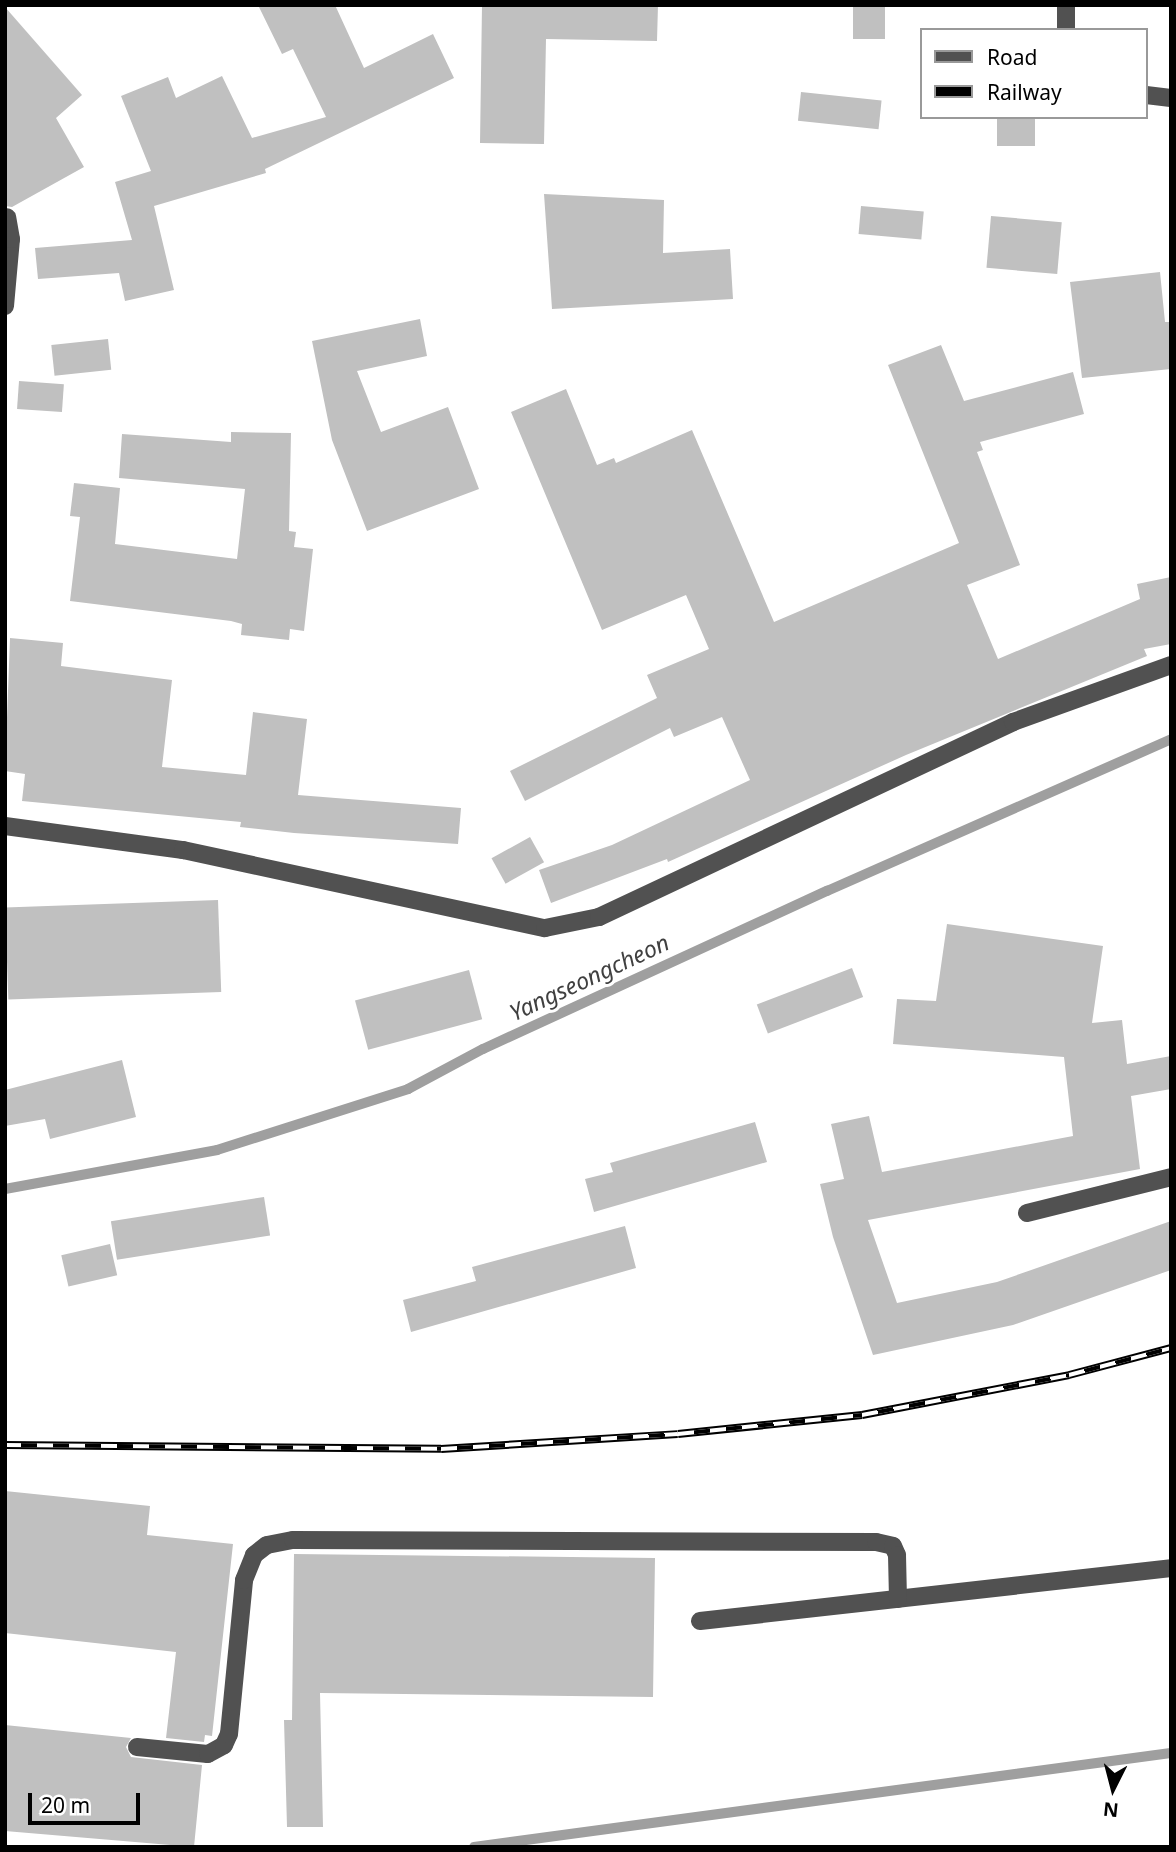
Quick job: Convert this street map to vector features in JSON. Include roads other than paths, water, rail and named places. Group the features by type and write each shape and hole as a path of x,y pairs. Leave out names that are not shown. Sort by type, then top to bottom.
{"street":[{"path":"1066,5 1066,28"},
{"path":"1148,94 1171,98"},
{"path":"5,306 10,239 6,217"},
{"path":"5,826 183,850 545,928 599,917 1013,722 1171,665"},
{"path":"1027,1213 1171,1177"},
{"path":"137,1746 208,1754 224,1745 229,1734 244,1580 254,1555 267,1545 293,1540 876,1542 893,1546 897,1555 898,1599"},
{"path":"700,1621 1171,1568"}],"waterway":[{"name":"Yangseongcheon","path":"5,1189 217,1150 408,1089 483,1049 827,891 1171,739"},
{"path":"474,1847 1171,1753"}],"railway":[{"path":"5,1445 441,1449 678,1434 862,1415 1069,1375 1171,1348"}]}
